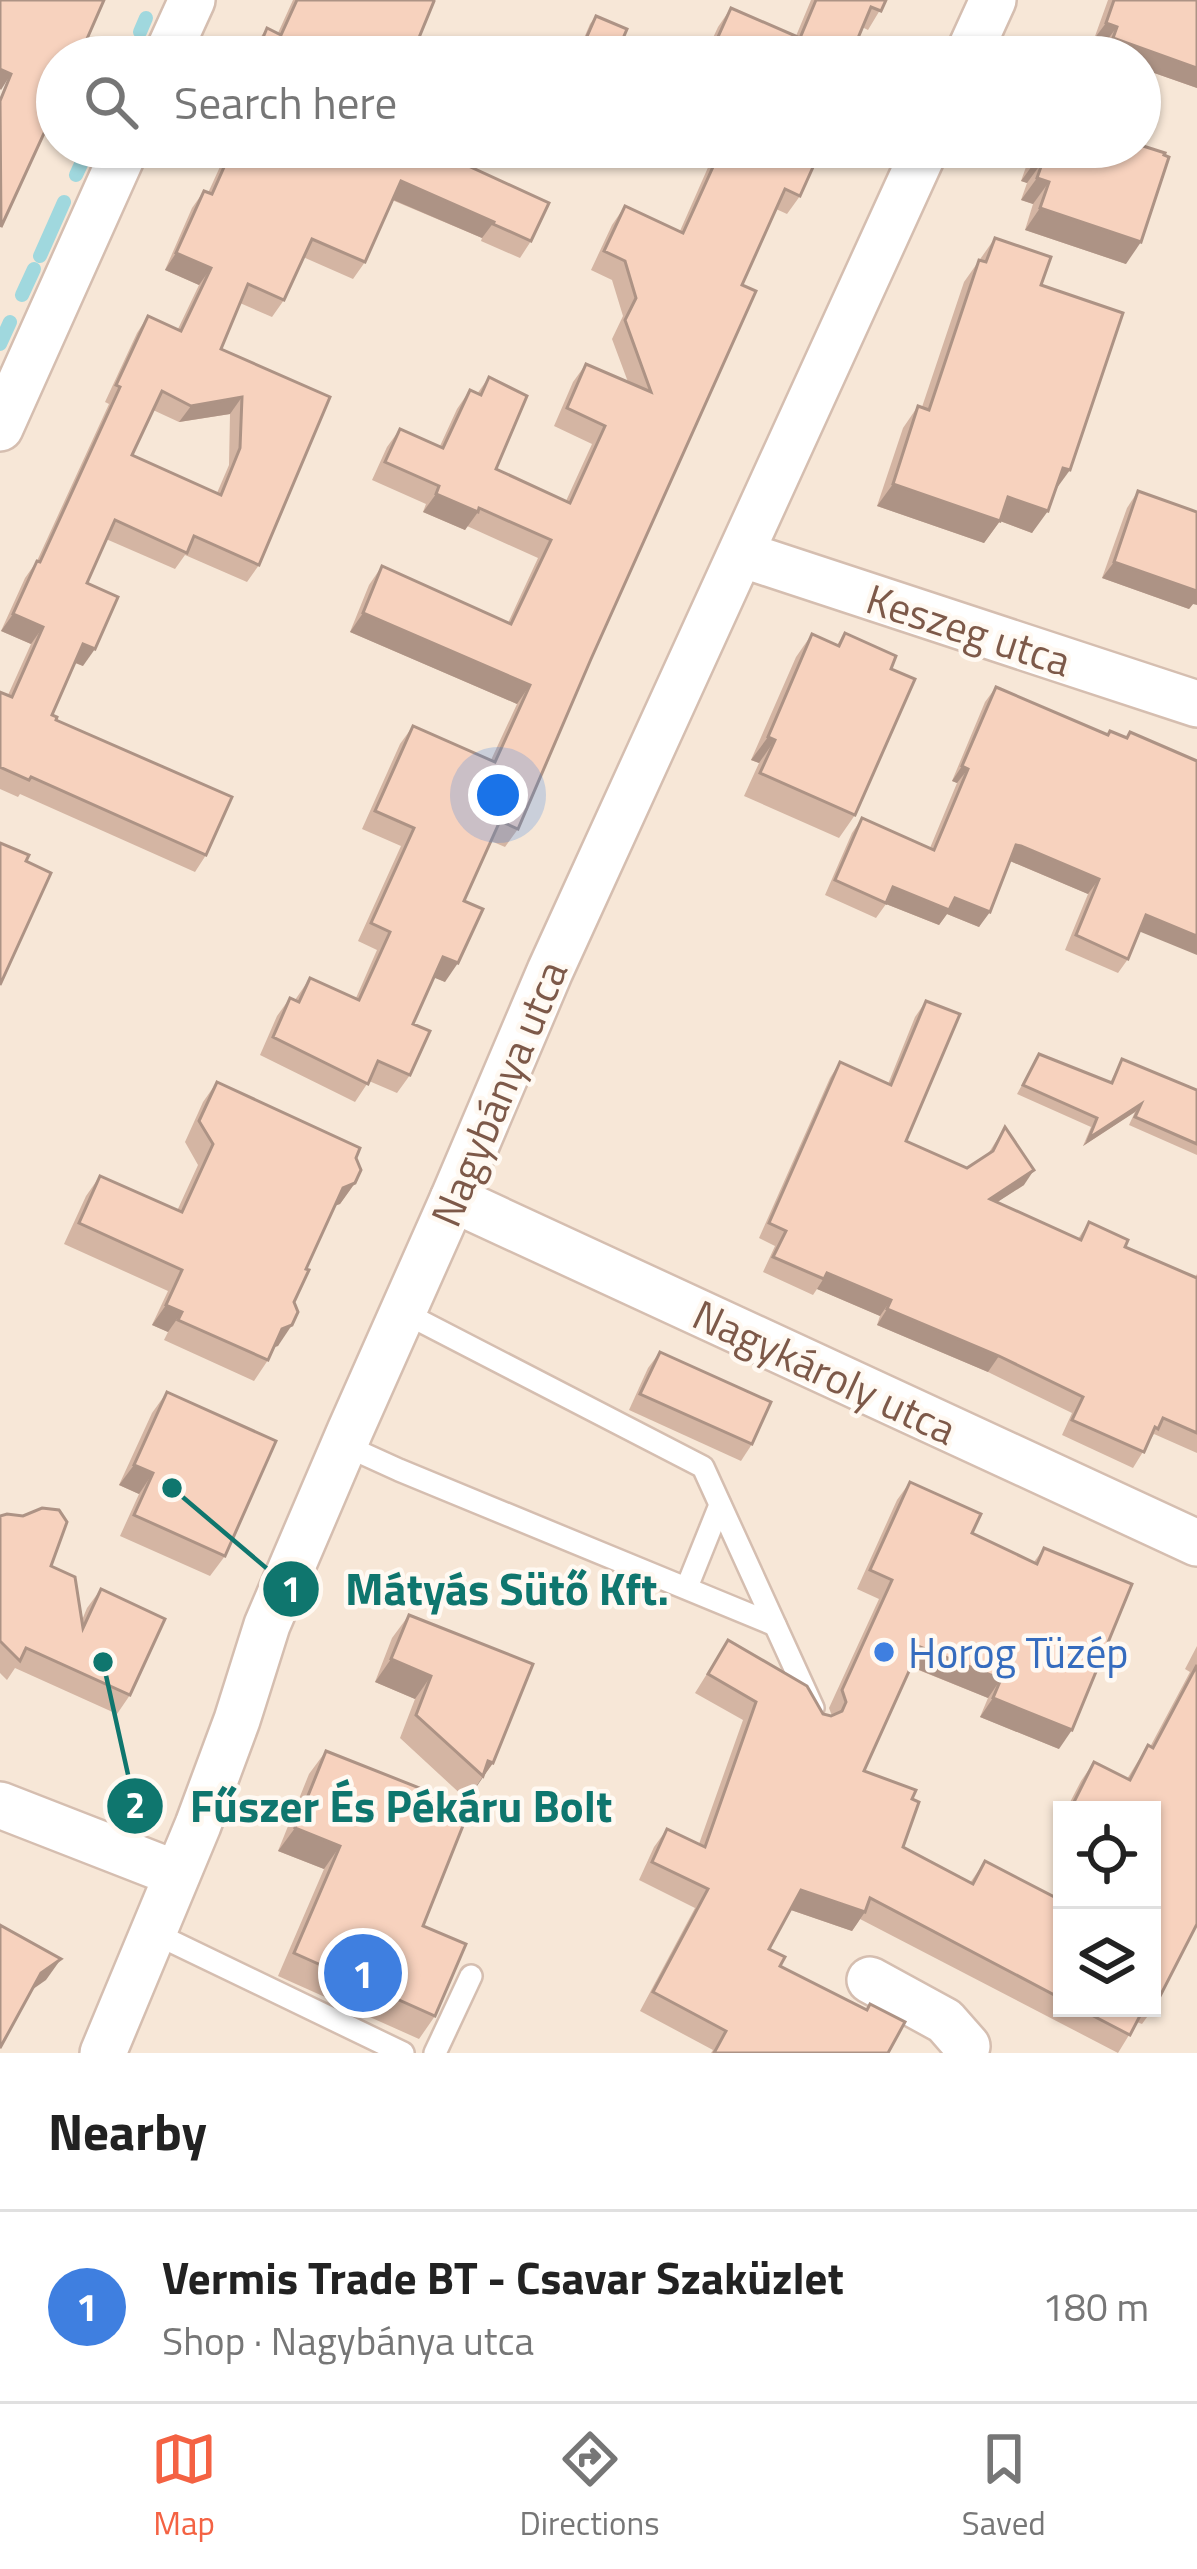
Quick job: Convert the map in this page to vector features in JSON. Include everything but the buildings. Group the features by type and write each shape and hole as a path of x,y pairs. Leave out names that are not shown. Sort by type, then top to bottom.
{"street":[{"path":"175,36 191,0"},
{"path":"977,36 993,0"},
{"path":"0,428 117,168"},
{"name":"Nagybánya utca","path":"103,2053 237,1720 267,1625 344,1445 550,971 916,168"},
{"name":"Keszeg utca","path":"741,554 1197,704"},
{"name":"Nagykároly utca","path":"453,1198 1197,1543"},
{"path":"0,1805 177,1874"},
{"path":"870,1980 945,2021 970,2051"}],"lane":[{"path":"403,1312 703,1467 818,1720"},
{"path":"344,1445 775,1625"},
{"path":"687,1588 720,1505"},
{"path":"154,1933 403,2053"},
{"path":"435,2053 471,1976"}],"shaded area":[{"path":"0,0 1197,0 1197,2053 0,2053"}],"waterway":[{"path":"140,32 146,18"},
{"path":"76,175 79,168"},
{"path":"40,256 64,202"},
{"path":"22,295 34,269"},
{"path":"0,344 10,322"}],"place":[{"name":"Mátyás Sütő Kft.","path":"172,1488"},
{"name":"Horog Tüzép","path":"884,1652"},
{"name":"Fűszer És Pékáru Bolt","path":"103,1662"},
{"name":"Vermis Trade BT - Csavar Szaküzlet","path":"363,1973"}]}
